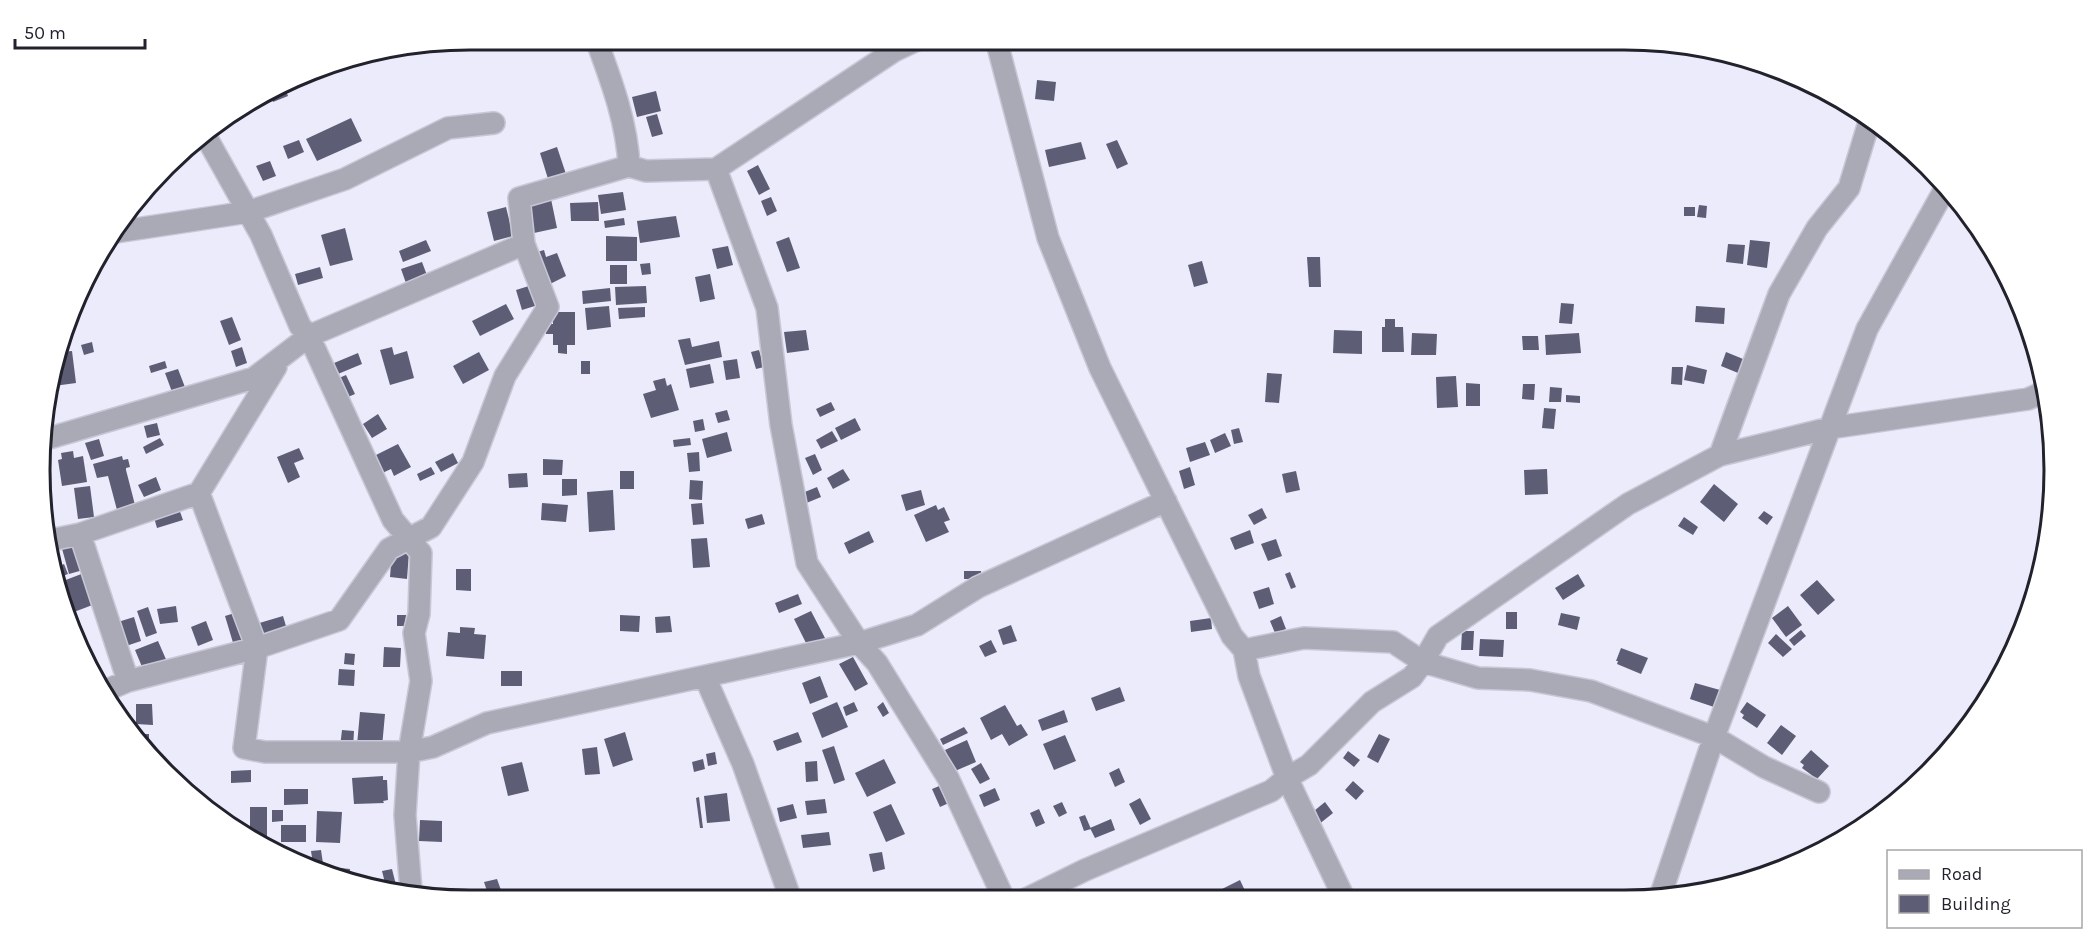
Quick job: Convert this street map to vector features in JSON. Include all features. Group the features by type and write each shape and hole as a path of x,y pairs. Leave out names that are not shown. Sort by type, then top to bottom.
{"street":[{"path":"600,50 614,87 628,146 629,166"},
{"path":"111,688 128,681 257,648 339,620 389,549 431,527 473,462 505,376 548,307 524,244 519,198 629,166 646,171 716,169 896,50"},
{"path":"999,50 1048,238 1100,368 1232,636 1244,650 1249,676 1287,778 1340,890"},
{"path":"124,231 248,212 345,179 448,128 494,123"},
{"path":"1720,455 1779,294 1817,228 1849,189 1868,127"},
{"path":"208,141 261,235 300,326 309,336 393,520 421,553 419,614 414,633 421,681 409,752 405,815 411,886"},
{"path":"716,169 767,308 781,425 807,563 859,643 877,663 948,778 1000,890"},
{"path":"1663,889 1714,737 1867,329 1942,195"},
{"path":"50,438 254,378 309,336 524,244"},
{"path":"56,540 80,534 199,493 284,355"},
{"path":"1044,890 1084,870 1271,791 1309,765 1372,702 1412,677 1438,636 1628,504 1720,455 1830,428 2028,399 2037,395"},
{"path":"199,493 257,648 244,748 265,752 409,752 433,747 487,723 859,643 917,625 978,587 1166,501"},
{"path":"80,534 128,681"},
{"path":"1244,650 1304,638 1393,642 1423,662 1478,678 1530,680 1591,691 1714,737 1764,767 1819,792"},
{"path":"705,677 743,764 787,890"}],"building":[{"path":"1037,80 1056,82 1054,101 1035,99"},
{"path":"656,91 661,111 637,117 632,97"},
{"path":"286,92 288,96 273,102 272,99"},
{"path":"657,114 663,134 652,137 646,117"},
{"path":"351,118 362,141 317,161 306,139"},
{"path":"299,140 304,152 288,159 283,146"},
{"path":"1117,140 1128,164 1117,169 1106,144"},
{"path":"1081,142 1086,159 1049,167 1045,150"},
{"path":"557,147 567,177 549,182 540,153"},
{"path":"270,161 276,176 263,181 256,166"},
{"path":"758,165 770,189 759,195 747,171"},
{"path":"623,192 626,210 601,214 598,195"},
{"path":"771,197 777,211 767,216 761,201"},
{"path":"551,199 557,228 534,233 528,203"},
{"path":"598,202 599,221 571,221 570,203"},
{"path":"1699,205 1707,206 1706,218 1697,217"},
{"path":"506,207 513,236 494,241 487,212"},
{"path":"1684,207 1695,207 1695,216 1684,216"},
{"path":"676,216 680,237 640,243 637,221"},
{"path":"624,218 625,225 605,228 604,221"},
{"path":"345,228 353,260 330,266 321,235"},
{"path":"606,236 637,237 637,261 606,261"},
{"path":"789,237 800,268 787,272 776,242"},
{"path":"426,240 431,251 403,262 399,251"},
{"path":"1750,240 1770,242 1767,268 1747,265"},
{"path":"1728,244 1745,245 1743,264 1726,262"},
{"path":"728,246 733,265 717,269 712,249"},
{"path":"544,250 546,257 557,253 566,276 546,286 534,253"},
{"path":"1307,257 1320,257 1321,287 1309,287"},
{"path":"1202,261 1208,283 1194,287 1188,265"},
{"path":"422,262 428,278 407,286 401,269"},
{"path":"650,263 651,274 642,275 640,264"},
{"path":"610,265 627,265 627,284 610,284"},
{"path":"320,267 323,278 298,285 295,274"},
{"path":"710,274 715,299 700,302 695,277"},
{"path":"532,285 538,305 522,310 516,290"},
{"path":"646,286 647,303 616,305 615,287"},
{"path":"610,288 611,301 583,304 582,291"},
{"path":"1561,303 1574,304 1572,324 1559,323"},
{"path":"506,304 514,319 480,336 472,321"},
{"path":"609,306 611,327 587,330 585,308"},
{"path":"1696,306 1725,308 1724,324 1695,322"},
{"path":"645,307 645,317 619,319 618,308"},
{"path":"553,312 575,312 575,345 567,345 567,354 558,353 558,345 553,345 553,334 546,334 546,324 553,324"},
{"path":"232,317 241,340 229,345 220,321"},
{"path":"1385,319 1395,319 1395,327 1403,327 1404,352 1382,352 1382,327 1385,327"},
{"path":"806,330 809,350 787,353 784,332"},
{"path":"1334,330 1362,331 1362,354 1333,353"},
{"path":"1412,333 1437,334 1436,355 1411,355"},
{"path":"1579,333 1581,353 1546,355 1545,335"},
{"path":"1522,336 1538,336 1539,350 1523,350"},
{"path":"690,338 692,347 719,341 722,357 685,365 678,340"},
{"path":"92,342 94,352 84,355 81,345"},
{"path":"242,347 247,363 236,367 231,351"},
{"path":"392,347 394,355 407,351 414,378 390,385 380,350"},
{"path":"759,350 764,367 756,369 751,352"},
{"path":"67,351 72,351 76,383 59,385 64,361"},
{"path":"479,352 489,370 463,384 453,366"},
{"path":"1726,352 1748,361 1743,375 1721,366"},
{"path":"358,353 362,364 338,374 334,363"},
{"path":"737,359 740,378 726,380 723,361"},
{"path":"165,361 167,368 151,373 149,366"},
{"path":"581,361 590,361 590,374 581,374"},
{"path":"710,364 714,383 690,388 686,369"},
{"path":"1687,365 1707,370 1704,384 1684,380"},
{"path":"1672,367 1683,367 1682,385 1671,384"},
{"path":"178,369 188,395 175,400 165,373"},
{"path":"1267,373 1282,374 1279,403 1265,402"},
{"path":"346,375 355,394 348,397 339,378"},
{"path":"1456,376 1458,407 1437,408 1436,377"},
{"path":"665,378 667,386 671,384 679,410 651,418 643,394 656,390 653,381"},
{"path":"1466,383 1480,384 1480,406 1466,406"},
{"path":"1523,384 1535,384 1534,400 1522,399"},
{"path":"1550,387 1562,388 1561,402 1549,402"},
{"path":"1566,395 1580,396 1580,403 1566,402"},
{"path":"831,402 835,410 820,417 816,409"},
{"path":"1544,408 1556,409 1554,429 1542,428"},
{"path":"727,410 730,420 718,423 715,413"},
{"path":"378,414 387,429 372,438 363,424"},
{"path":"855,418 861,430 841,440 835,428"},
{"path":"703,419 705,430 695,432 693,421"},
{"path":"157,423 160,435 147,438 144,426"},
{"path":"1239,428 1243,442 1234,444 1231,430"},
{"path":"832,431 838,441 821,449 816,440"},
{"path":"727,432 732,451 707,458 702,439"},
{"path":"1225,433 1231,446 1215,453 1210,440"},
{"path":"160,438 164,445 146,454 143,447"},
{"path":"690,438 691,445 674,447 673,440"},
{"path":"99,439 104,456 91,460 85,443"},
{"path":"1205,442 1210,455 1190,462 1186,448"},
{"path":"398,444 411,467 394,476 391,469 378,475 370,458"},
{"path":"299,448 304,459 294,463 300,477 288,483 277,457"},
{"path":"73,451 74,458 83,456 87,482 62,486 58,460 62,459 61,453"},
{"path":"699,452 700,471 689,472 687,453"},
{"path":"453,453 458,463 441,472 435,462"},
{"path":"815,454 822,470 813,475 805,458"},
{"path":"122,456 123,460 128,459 130,467 126,470 135,505 117,510 108,476 97,478 93,464"},
{"path":"543,459 563,460 562,475 543,475"},
{"path":"431,467 435,474 420,481 417,474"},
{"path":"1190,467 1195,485 1184,489 1179,471"},
{"path":"843,469 850,480 833,489 827,478"},
{"path":"1547,469 1548,494 1525,495 1524,470"},
{"path":"620,471 634,471 634,489 620,489"},
{"path":"1296,471 1300,490 1286,493 1282,474"},
{"path":"527,473 528,487 509,488 508,474"},
{"path":"156,477 161,490 144,497 138,485"},
{"path":"562,479 577,479 577,495 562,496"},
{"path":"690,480 703,481 702,500 689,499"},
{"path":"1714,484 1738,504 1724,522 1700,502"},
{"path":"90,486 94,517 78,519 74,488"},
{"path":"817,487 821,497 804,504 800,494"},
{"path":"613,490 615,530 589,532 587,492"},
{"path":"921,490 925,505 906,511 901,495"},
{"path":"542,503 568,505 566,522 541,520"},
{"path":"702,503 704,524 693,525 691,504"},
{"path":"936,505 938,510 944,507 950,520 944,522 949,532 926,542 914,515"},
{"path":"178,506 183,520 157,528 153,514"},
{"path":"1262,508 1267,518 1254,525 1248,515"},
{"path":"1764,511 1773,517 1767,525 1758,518"},
{"path":"762,514 765,524 748,529 745,519"},
{"path":"1684,517 1698,527 1693,535 1678,526"},
{"path":"1250,530 1254,543 1235,550 1230,538"},
{"path":"869,531 874,542 849,554 844,543"},
{"path":"707,538 710,567 693,568 691,539"},
{"path":"1276,539 1282,556 1268,561 1261,544"},
{"path":"75,541 83,570 69,574 61,545"},
{"path":"392,551 409,552 407,579 390,577"},
{"path":"64,564 68,574 63,576 61,565"},
{"path":"456,569 471,569 471,591 456,590"},
{"path":"964,571 981,571 982,579 964,579"},
{"path":"1290,572 1296,587 1291,589 1285,574"},
{"path":"84,573 95,604 75,612 64,580"},
{"path":"1578,574 1585,586 1563,600 1555,588"},
{"path":"1817,580 1835,600 1818,615 1800,595"},
{"path":"1269,587 1274,604 1259,609 1253,592"},
{"path":"798,594 802,604 779,613 775,603"},
{"path":"176,606 178,622 160,624 157,609"},
{"path":"1788,606 1802,625 1786,637 1772,618"},
{"path":"148,607 157,633 146,637 137,611"},
{"path":"811,611 825,638 808,647 794,619"},
{"path":"238,612 247,642 234,646 225,616"},
{"path":"1506,612 1517,612 1517,629 1506,629"},
{"path":"1561,613 1580,617 1577,630 1558,625"},
{"path":"397,615 406,615 405,626 397,626"},
{"path":"620,615 640,616 639,632 620,631"},
{"path":"283,616 288,633 260,640 256,624"},
{"path":"670,616 672,632 656,633 655,617"},
{"path":"1281,616 1286,629 1275,633 1270,621"},
{"path":"134,617 141,641 126,646 118,622"},
{"path":"1211,618 1212,629 1191,632 1190,621"},
{"path":"206,621 213,640 198,646 191,627"},
{"path":"1011,625 1017,641 1003,645 998,630"},
{"path":"460,627 475,628 474,634 486,635 484,659 446,656 448,632 460,633"},
{"path":"1801,630 1806,636 1794,646 1789,640"},
{"path":"1462,631 1474,631 1473,650 1461,650"},
{"path":"1776,634 1792,649 1783,657 1768,643"},
{"path":"1480,639 1504,640 1503,657 1479,656"},
{"path":"991,640 997,652 985,657 979,646"},
{"path":"158,641 168,664 145,674 135,650"},
{"path":"384,647 401,648 400,667 383,667"},
{"path":"1621,648 1648,658 1641,674 1617,664"},
{"path":"345,653 355,654 354,665 344,664"},
{"path":"853,657 868,684 855,691 839,664"},
{"path":"339,669 355,670 354,686 338,685"},
{"path":"501,671 522,671 522,686 501,686"},
{"path":"820,676 828,697 810,704 802,683"},
{"path":"1695,683 1720,690 1714,707 1690,699"},
{"path":"1120,687 1125,701 1096,711 1091,698"},
{"path":"837,702 848,727 822,738 812,713"},
{"path":"854,702 858,711 846,716 843,707"},
{"path":"883,702 889,713 883,717 877,707"},
{"path":"1747,702 1766,715 1757,728 1742,718 1744,715 1740,712"},
{"path":"136,704 152,704 153,725 136,724"},
{"path":"1005,705 1017,726 1021,724 1028,735 1009,746 1002,734 991,740 980,718"},
{"path":"1064,710 1068,722 1042,731 1038,720"},
{"path":"360,712 385,714 382,747 357,745"},
{"path":"1781,725 1796,736 1782,755 1767,743"},
{"path":"964,727 968,733 943,745 940,739"},
{"path":"342,730 354,731 353,748 340,747"},
{"path":"625,732 633,760 613,767 604,739"},
{"path":"798,732 802,742 777,751 773,741"},
{"path":"1379,734 1390,739 1378,763 1367,757"},
{"path":"1065,735 1076,761 1054,770 1043,744"},
{"path":"967,740 976,762 955,771 945,750"},
{"path":"834,746 845,780 834,784 822,750"},
{"path":"597,747 600,774 585,775 582,749"},
{"path":"1811,750 1829,766 1817,779 1802,768 1804,765 1800,762"},
{"path":"1348,751 1360,760 1354,767 1343,758"},
{"path":"715,752 717,764 708,766 706,754"},
{"path":"703,759 705,769 694,772 692,762"},
{"path":"884,759 896,783 867,797 855,773"},
{"path":"817,761 818,781 806,782 805,762"},
{"path":"522,762 529,791 508,796 501,767"},
{"path":"981,763 990,779 980,784 971,769"},
{"path":"1119,768 1125,782 1115,787 1109,773"},
{"path":"251,770 251,782 231,783 231,771"},
{"path":"383,776 383,780 387,780 388,800 383,801 384,803 354,804 352,778"},
{"path":"1353,781 1364,791 1356,800 1345,790"},
{"path":"944,784 951,802 940,807 932,789"},
{"path":"995,788 1000,800 984,807 979,795"},
{"path":"284,789 308,789 308,804 284,805"},
{"path":"727,793 730,821 707,823 704,796"},
{"path":"699,797 703,828 700,828 696,798"},
{"path":"1140,798 1151,819 1140,825 1129,804"},
{"path":"825,799 827,813 807,815 805,801"},
{"path":"1062,802 1067,813 1059,817 1053,806"},
{"path":"1325,802 1333,813 1318,825 1309,815"},
{"path":"793,804 797,818 780,822 777,808"},
{"path":"891,804 905,834 886,842 873,812"},
{"path":"250,807 267,807 267,838 250,828"},
{"path":"1039,809 1045,823 1036,827 1030,813"},
{"path":"272,810 283,810 283,821 272,822"},
{"path":"317,811 342,812 340,843 316,842"},
{"path":"1085,815 1091,829 1084,831 1079,817"},
{"path":"1111,819 1115,830 1095,838 1090,828"},
{"path":"420,820 442,821 442,842 419,841"},
{"path":"281,825 306,825 306,842 281,842"},
{"path":"829,832 831,845 803,848 801,835"},
{"path":"321,850 323,863 312,859 311,851"},
{"path":"882,852 885,869 873,872 869,854"},
{"path":"340,869 350,869 350,873"},
{"path":"392,869 396,883 385,881 382,871"},
{"path":"497,879 501,890 487,890 484,882"},
{"path":"1240,880 1245,890 1220,890"}]}
